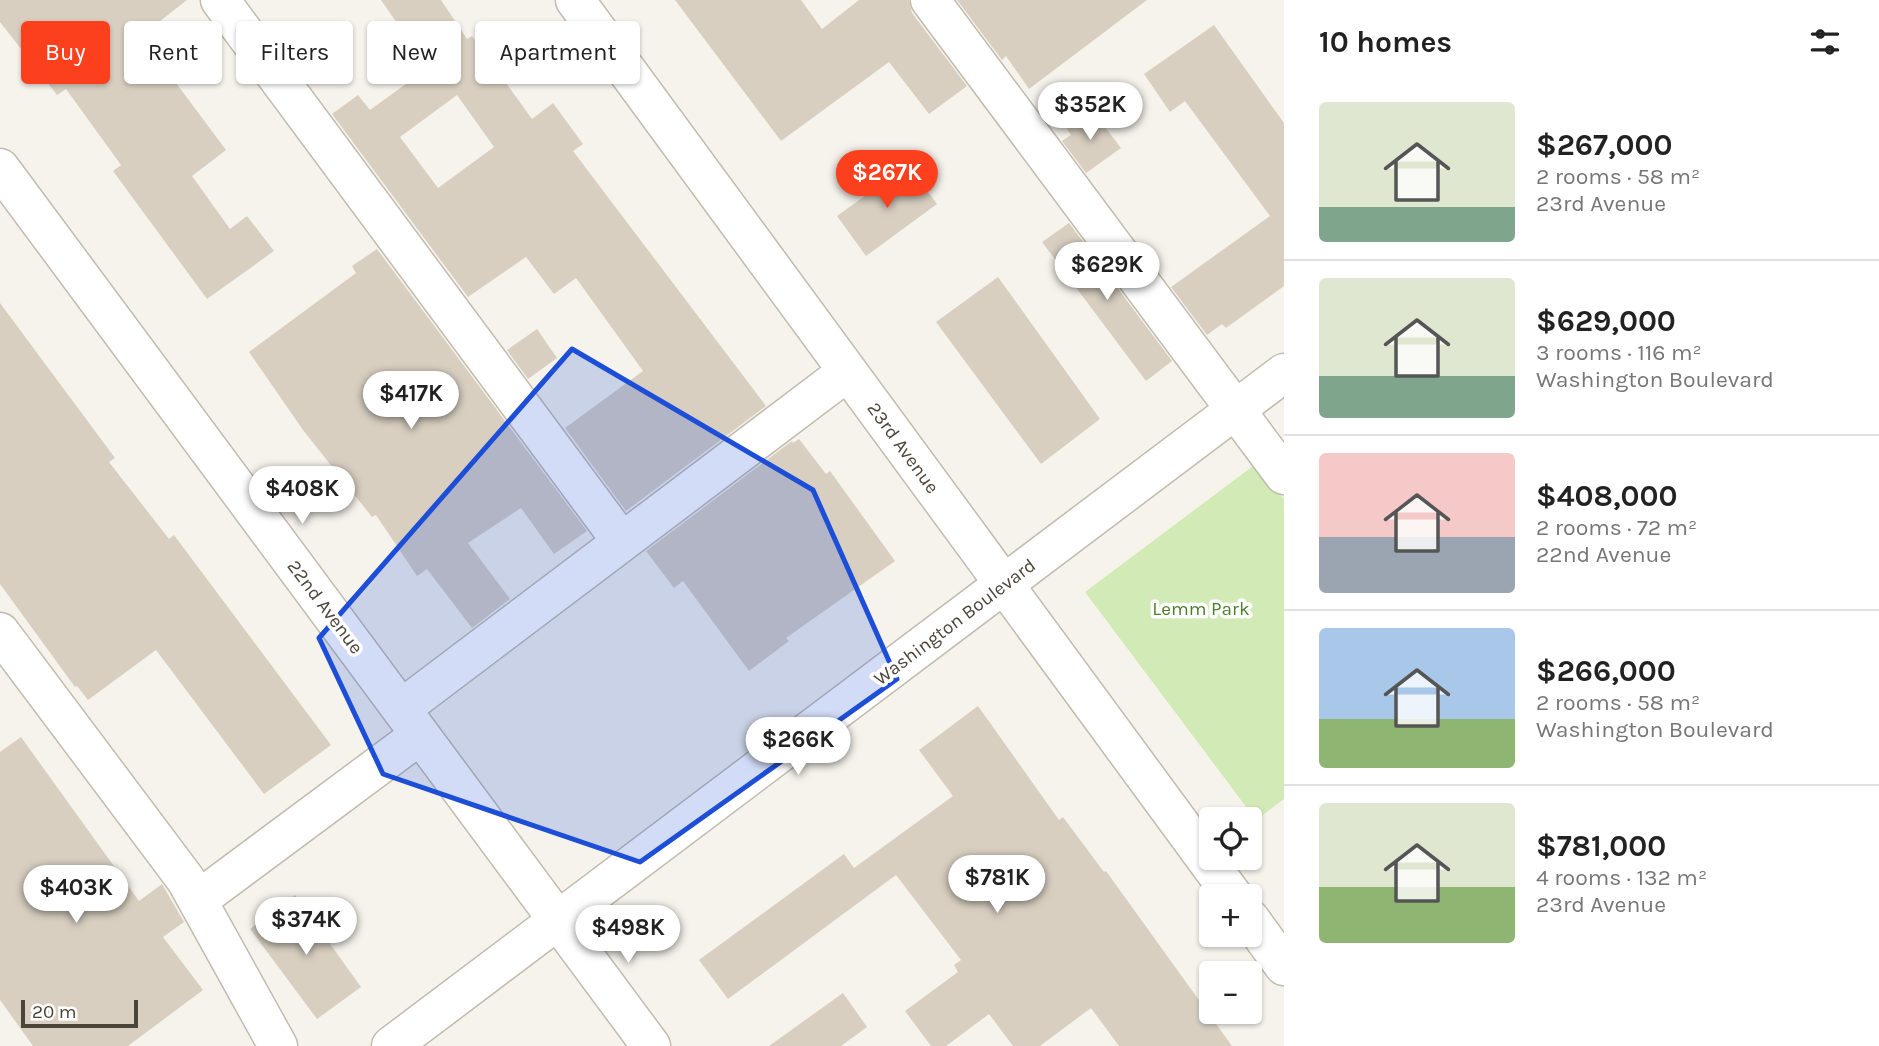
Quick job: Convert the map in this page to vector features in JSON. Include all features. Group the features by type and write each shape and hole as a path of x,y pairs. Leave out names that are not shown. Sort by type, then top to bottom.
{"street":[{"path":"220,0 622,542"},
{"name":"23rd Avenue","path":"575,0 1224,884"},
{"path":"930,0 1284,475"},
{"name":"22nd Avenue","path":"0,167 651,1046"},
{"path":"198,900 622,542 847,372"},
{"name":"Washington Boulevard","path":"391,1046 1284,373"},
{"path":"0,632 186,880 278,1046"},
{"path":"1262,936 1284,966"}],"highlighted area":[{"path":"572,349 813,490 897,679 640,862 383,774 319,638"}],"green space":[{"name":"Lemm Park","path":"1257,463 1284,499 1284,799 1262,816 1262,807 1246,807 1085,592"}],"building":[{"path":"0,0 187,0 160,21 124,21 124,84 177,84 226,150 192,176 230,229 247,216 274,251 207,299 113,171 121,165 66,89 57,95 48,84 110,84 110,21 21,21 21,49 0,22"},
{"path":"381,0 441,0 455,21 396,21"},
{"path":"675,0 801,0 822,29 859,0 909,0 912,13 967,86 929,114 889,62 781,141"},
{"path":"957,0 1147,0 1029,89 1006,56 1002,60"},
{"path":"1214,25 1284,123 1284,286 1226,328 1222,324 1207,335 1171,287 1270,216 1185,101 1170,112 1144,74"},
{"path":"461,30 467,39 472,36 475,40 475,84 507,84 532,119 553,103 583,144 573,151 766,406 626,511 565,428 643,371 576,278 554,294 526,257 468,297 332,114 358,95 370,110 406,84 461,84","holes":["457,95 494,147 438,188 400,137"]},
{"path":"1093,111 1121,148 1086,173 1062,141 1071,135 1067,129"},
{"path":"908,165 937,204 866,256 837,216"},
{"path":"1069,223 1172,361 1146,381 1042,242"},
{"path":"377,249 587,531 554,554 521,508 468,543 510,599 472,628 427,569 417,576 376,515 372,517 303,430 249,352 356,273 352,266"},
{"path":"998,277 1100,419 1041,464 936,322"},
{"path":"0,303 115,458 109,462 169,539 174,535 331,745 264,794 156,650 88,700 77,686 75,687 0,584"},
{"path":"537,329 557,358 528,379 507,350"},
{"path":"799,439 826,474 830,471 895,561 786,638 789,641 749,671 683,581 674,588 646,551 792,441 793,443"},
{"path":"978,706 1059,820 1063,817 1104,872 1106,871 1199,1000 1199,1024 1216,1024 1232,1046 1119,1046 1091,1008 1040,1046 1013,1046 989,1014 946,1046 931,1046 905,1011 958,972 954,965 961,960 896,875 728,999 699,960 844,854 854,868 953,796 919,750"},
{"path":"21,737 139,901 162,884 184,922 163,937 203,990 128,1046 33,1046 0,1000 0,752"},
{"path":"295,895 361,987 317,1019 250,929"},
{"path":"843,993 867,1027 841,1046 769,1046"}]}
